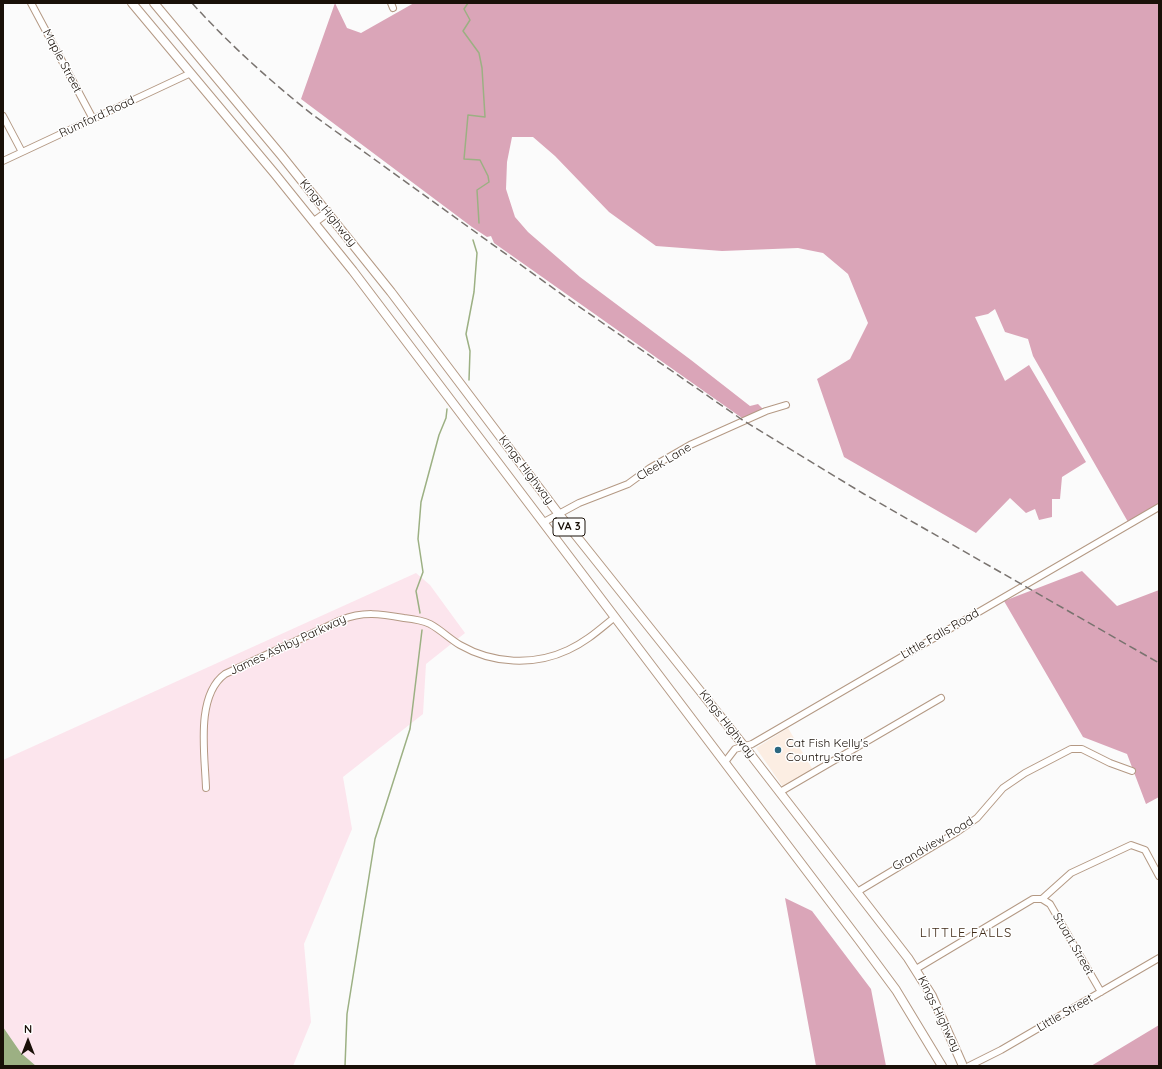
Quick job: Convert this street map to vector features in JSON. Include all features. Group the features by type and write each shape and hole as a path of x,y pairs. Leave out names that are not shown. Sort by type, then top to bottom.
{"highway":[{"name":"Kings Highway","path":"132,3 314,222 417,354 896,990 942,1066"},
{"name":"Kings Highway","path":"154,3 328,212 391,292 558,513 744,746 916,969 932,996 963,1066"},
{"path":"314,222 328,212"}],"street":[{"name":"Maple Street","path":"31,3 93,119"},
{"name":"Rumford Road","path":"3,161 190,73"},
{"path":"3,116 22,152"},
{"name":"Cleek Lane","path":"544,522 558,513 628,484 660,462 696,443 766,411 786,405"},
{"name":"Little Falls Road","path":"725,762 730,753 771,734 1159,507"},
{"name":"James Ashby Parkway","path":"206,788 204,724 208,696 215,684 225,674 341,620 358,614 376,613 421,621 434,627 459,644 480,654 494,658 520,661 544,658 568,650 587,639 616,617"},
{"path":"780,792 941,698"},
{"name":"Grandview Road","path":"857,892 957,832 977,818 1003,788 1025,773 1071,750 1082,749 1110,763 1132,771"},
{"path":"916,969 1033,899 1042,899 1071,873 1131,844 1145,850 1159,876"},
{"name":"Stuart Street","path":"1042,899 1050,904 1101,992"},
{"name":"Little Street","path":"969,1066 1001,1050 1159,958"}],"shaded area":[{"path":"335,3 347,28 361,33 414,3 1159,3 1159,503 1128,522 1033,356 1028,339 1005,332 995,309 988,314 975,317 1005,381 1029,365 1086,462 1062,477 1060,499 1052,499 1052,517 1039,520 1035,509 1026,513 1010,498 976,533 844,457 817,379 850,359 868,323 848,274 823,253 798,248 722,251 656,246 609,212 555,156 533,137 512,137 507,162 506,189 515,217 528,232 580,277 750,406 758,404 764,410 742,418 494,243 491,236 487,237 472,227 301,99"},
{"path":"1082,571 1117,606 1159,590 1159,797 1146,804 1127,754 1083,737 1004,601"},
{"path":"416,573 430,585 465,633 426,664 423,714 343,777 352,829 304,944 311,1022 293,1066 36,1066 21,1053 3,1027 3,760"},
{"path":"788,728 813,770 783,787 756,748"},
{"path":"785,898 812,911 871,989 886,1066 816,1066"},
{"path":"1159,1025 1159,1066 1091,1066"},
{"path":"3,1027 21,1053 36,1066 3,1066"}],"waterway":[{"path":"468,3 464,9 470,20 463,31 479,53 482,68 485,117 468,115 464,159 480,160 488,176 489,182 477,190 479,223"},
{"path":"469,380 470,351 466,334 474,292 477,253 473,240"},
{"path":"420,613 416,591 423,572 418,539 421,502 439,435 446,418 447,409"},
{"path":"345,1066 347,1014 375,839 410,729 422,630"}],"railway":[{"path":"192,3 250,62 313,115 571,301 744,421 864,494 1159,663"}],"place":[{"name":"Cat Fish Kelly's Country Store","path":"778,750"}],"district":[{"name":"LITTLE FALLS","path":"966,933"}]}
